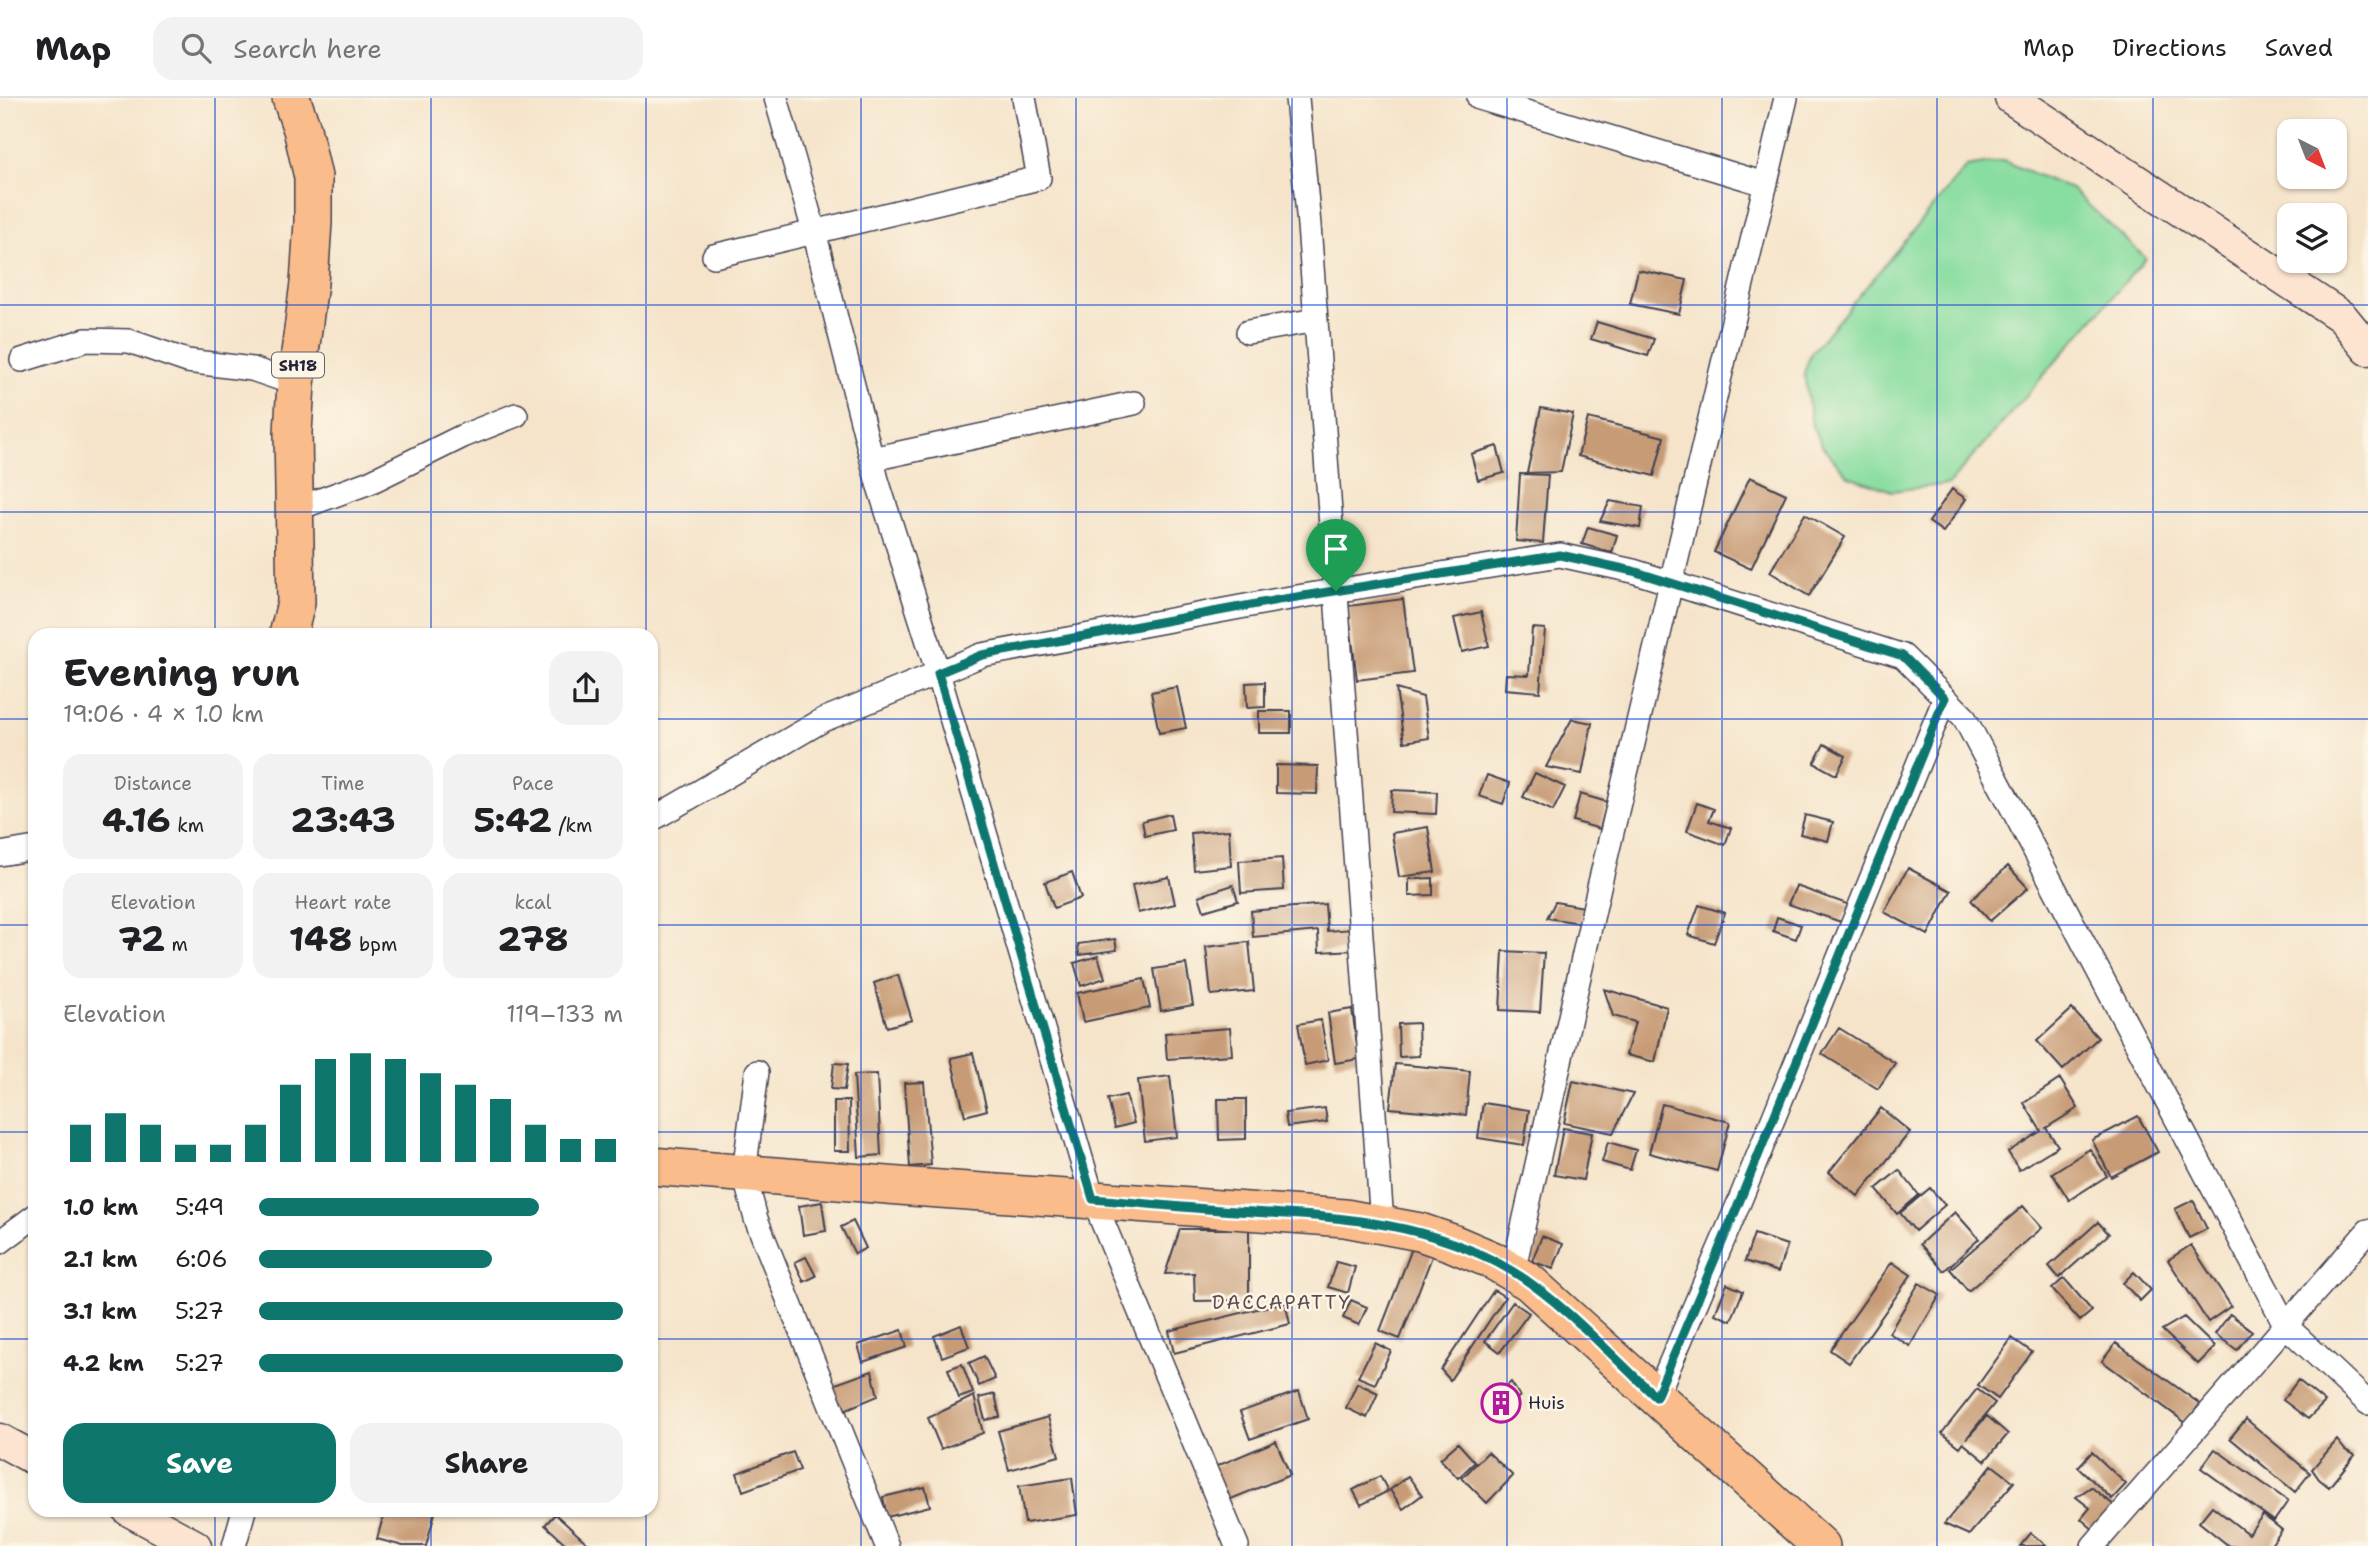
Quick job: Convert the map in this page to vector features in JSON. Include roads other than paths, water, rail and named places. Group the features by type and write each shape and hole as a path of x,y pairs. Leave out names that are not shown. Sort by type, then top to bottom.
{"main road":[{"name":"SH18","path":"290,628 296,603 293,432 313,222 313,177 302,129 291,98"},
{"path":"658,1167 1345,1218 1420,1232 1452,1243 1513,1272 1551,1300 1821,1546"}],"street":[{"path":"776,98 814,231 872,459 1093,1199 1237,1546"},
{"path":"714,256 1039,178 1024,98"},
{"path":"1297,98 1316,320 1382,1223"},
{"path":"1479,98 1765,184"},
{"path":"1513,1272 1599,887 1786,98"},
{"path":"2011,98 2342,317 2368,349"},
{"path":"1248,332 1316,320"},
{"path":"22,360 86,340 128,341 187,361 252,369 296,384"},
{"path":"872,459 1134,403"},
{"path":"296,509 370,482 463,436 516,415"},
{"path":"658,816 823,720 982,655 1336,591 1560,555 1633,571 1903,656 1964,717 2286,1326 2368,1404"},
{"path":"1656,1397 1738,1205 1945,698"},
{"path":"0,854 28,849"},
{"path":"758,1072 744,1173 756,1219 887,1546"},
{"path":"0,1242 28,1221"},
{"path":"2092,1546 2368,1231"},
{"path":"0,1440 28,1455"},
{"path":"143,1517 195,1546"},
{"path":"234,1546 242,1517"}],"place":[{"name":"Huis","path":"1501,1403"}],"district":[{"name":"DACCAPATTY","path":"1282,1302"}]}
